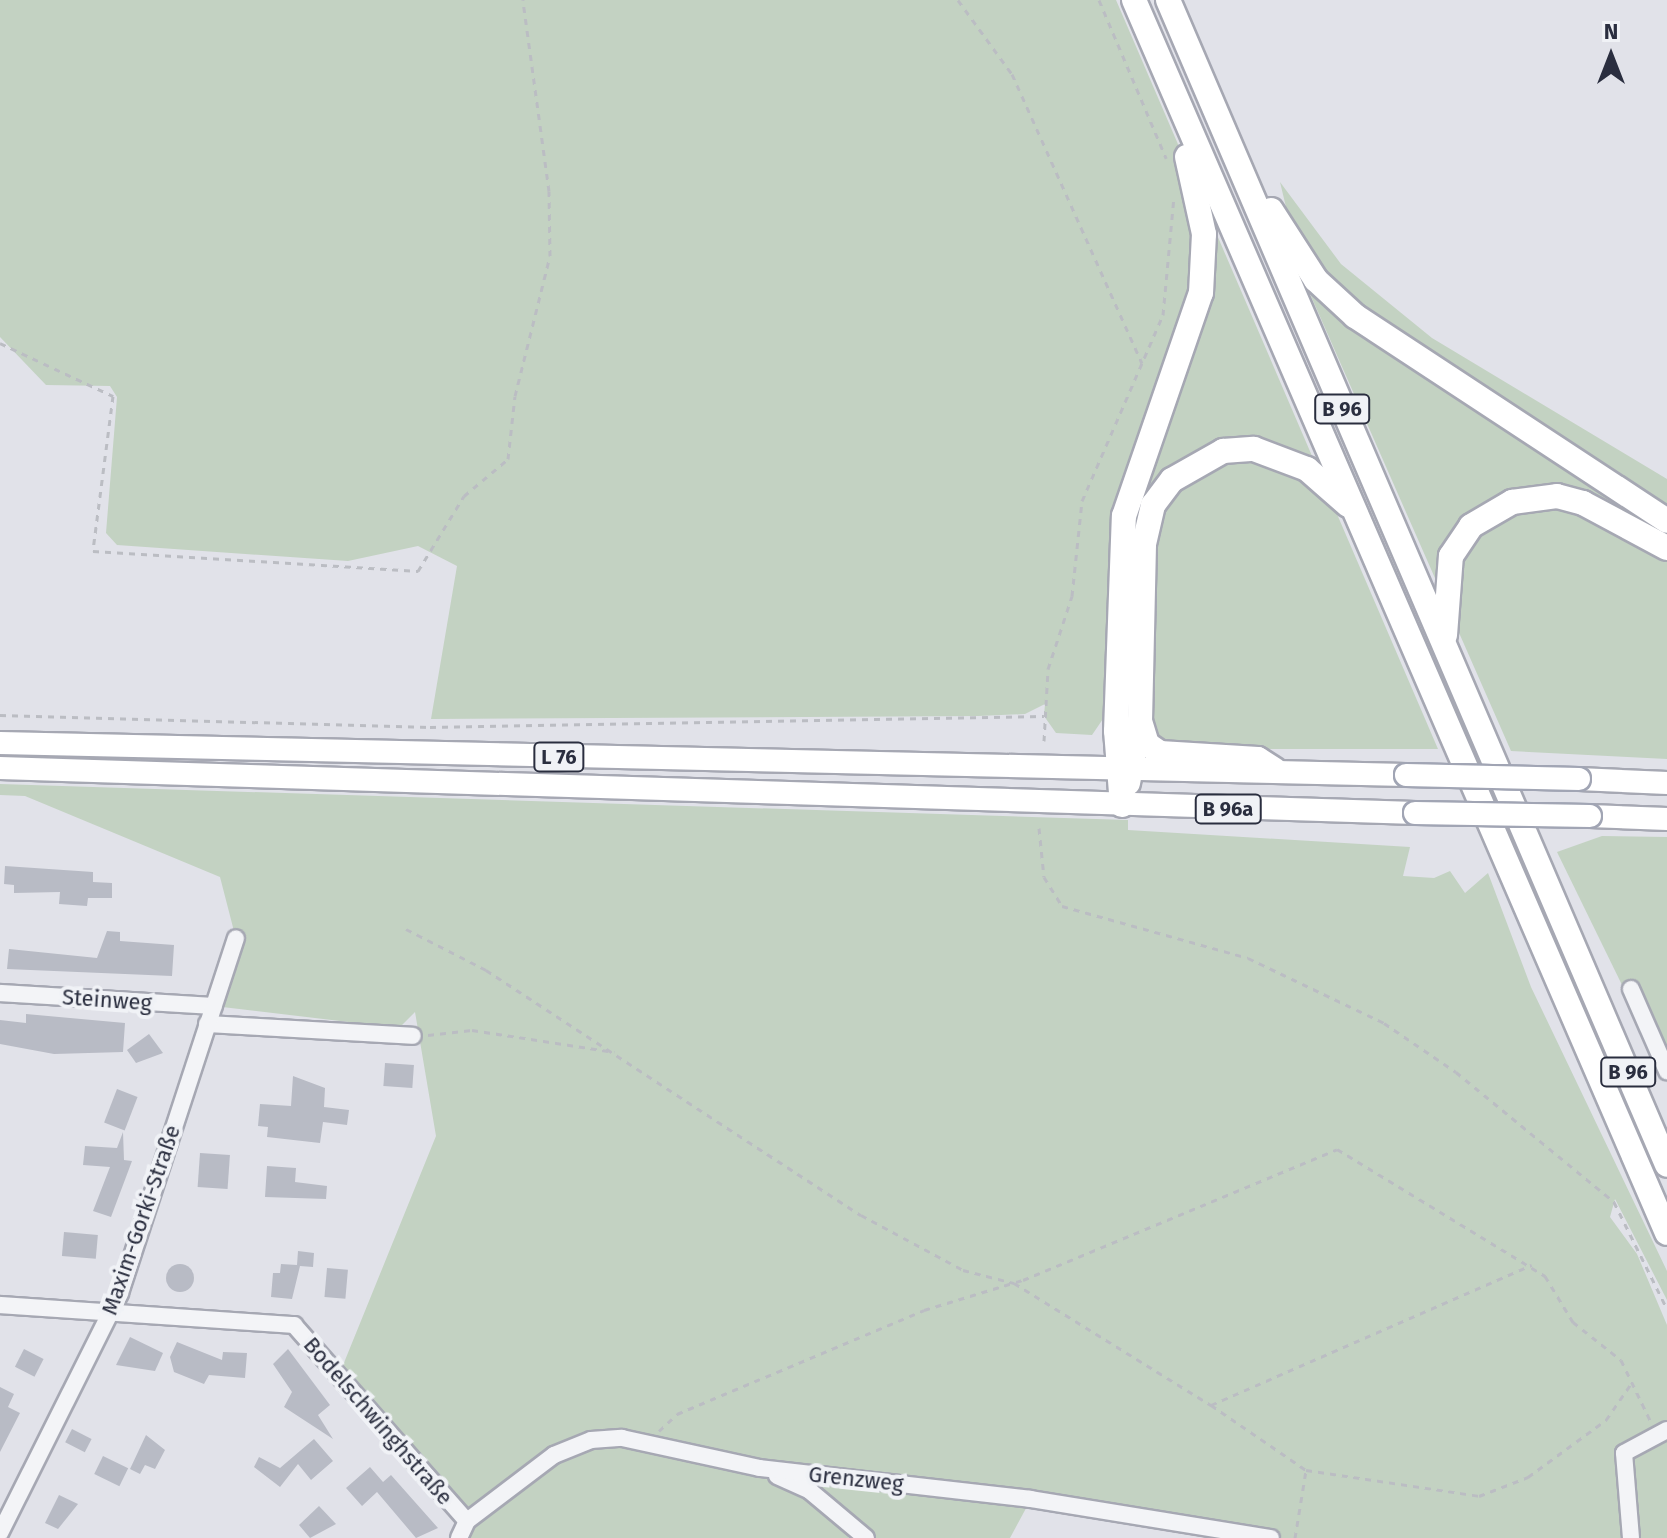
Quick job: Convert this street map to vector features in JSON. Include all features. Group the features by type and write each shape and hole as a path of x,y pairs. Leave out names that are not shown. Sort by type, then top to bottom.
{"highway":[{"name":"B 96","path":"1134,0 1667,1233"},
{"name":"B 96","path":"1168,0 1667,1165"},
{"path":"1122,805 1124,516 1138,459 1188,346 1203,264 1197,190 1151,40"},
{"path":"1242,176 1264,195 1316,280 1355,316 1667,521"},
{"path":"1124,770 1140,721 1144,544 1153,505 1172,480 1223,451 1254,449 1307,469 1352,507"},
{"path":"1444,641 1451,556 1471,526 1512,502 1557,496 1583,503 1667,548"},
{"path":"1140,721 1147,744 1160,753 1258,759 1275,770"}],"main road":[{"name":"L 76","path":"0,743 1124,770"},
{"name":"L 76","path":"0,768 1122,805"},
{"path":"1124,770 1275,770"},
{"name":"B 96a","path":"1275,770 1667,783"},
{"name":"B 96a","path":"1122,805 1667,819"}],"street":[{"name":"Maxim-Gorki-Straße","path":"0,1533 110,1313 236,939"},
{"path":"1631,989 1667,1071"},
{"name":"Steinweg","path":"0,993 214,1006"},
{"path":"207,1024 413,1036"},
{"name":"Bodelschwinghstraße","path":"0,1305 294,1325 467,1521"},
{"path":"1631,1538 1624,1453 1667,1430"},
{"name":"Grenzweg","path":"467,1521 554,1455 591,1440 655,1442 760,1468 1030,1499 1271,1538"},
{"path":"760,1468 810,1491 866,1538"},
{"path":"459,1538 467,1521"}],"path":[{"path":"0,343 113,396 93,551 418,571 464,496 508,459 515,396 550,256 549,191 523,0"},
{"path":"958,0 1012,74 1142,364"},
{"path":"1099,0 1169,173"},
{"path":"1044,741 1048,669 1072,596 1082,501 1142,364 1171,284 1172,187"},
{"path":"0,715 430,727 1044,716"},
{"path":"1039,828 1044,877 1062,906 1248,958 1324,991 1456,1072 1589,1174 1636,1237 1667,1309"},
{"path":"406,929 615,1052 861,1215 963,1270 1014,1283 1211,1405 1306,1470 1494,1494 1606,1420 1633,1381"},
{"path":"413,1036 472,1030 615,1052"},
{"path":"655,1442 677,1414 924,1310 1014,1283 1337,1149 1532,1265 1573,1322 1615,1354 1633,1381 1649,1420"},
{"path":"1211,1405 1532,1265"},
{"path":"1295,1538 1306,1470"}],"green space":[{"path":"0,0 1116,0 1438,749 1177,749 1105,716 1092,735 1056,733 1044,716 1045,704 1025,714 978,716 431,719 457,566 418,546 348,561 117,545 106,533 117,397 110,386 46,385 0,337"},
{"path":"1280,182 1341,264 1432,338 1667,479 1667,759 1511,751 1303,278"},
{"path":"0,784 1128,820 1128,830 1410,847 1403,876 1434,878 1450,871 1465,893 1488,873 1531,987 1667,1271 1667,1300 1615,1199 1610,1217 1637,1254 1667,1325 1667,1538 1271,1538 1031,1499 1010,1538 866,1538 858,1529 848,1538 459,1538 467,1521 339,1375 436,1136 415,1012 399,1028 214,1006 236,939 220,877 25,796 0,795"},
{"path":"1602,836 1667,837 1667,1077 1557,852"}],"building":[{"path":"5,866 93,872 93,882 112,883 112,898 88,898 87,906 59,904 60,892 14,893 14,885 4,884"},
{"path":"107,931 120,932 120,941 174,945 172,976 7,969 9,949 97,958"},
{"path":"26,1014 125,1023 123,1052 54,1054 0,1044 0,1020 26,1023"},
{"path":"149,1034 163,1053 136,1063 127,1050"},
{"path":"385,1063 414,1065 412,1088 383,1086"},
{"path":"293,1076 325,1088 324,1107 349,1110 347,1125 323,1122 320,1143 267,1137 268,1127 258,1126 260,1104 291,1106"},
{"path":"117,1089 138,1097 125,1130 104,1123"},
{"path":"123,1132 124,1160 132,1161 111,1217 93,1211 110,1167 83,1165 85,1146 117,1148"},
{"path":"200,1153 230,1155 228,1189 198,1187"},
{"path":"267,1166 296,1168 295,1182 327,1186 326,1199 265,1197"},
{"path":"64,1232 98,1235 96,1259 62,1256"},
{"path":"298,1251 314,1253 313,1267 300,1266 292,1299 271,1297 273,1273 280,1273 281,1264 297,1265"},
{"path":"180,1264 190,1268 194,1278 190,1288 180,1292 170,1288 166,1278 170,1268"},
{"path":"327,1268 348,1270 345,1299 324,1297"},
{"path":"130,1337 163,1353 155,1371 116,1365"},
{"path":"177,1342 222,1360 223,1352 247,1353 245,1378 209,1375 204,1384 174,1372 170,1357"},
{"path":"24,1349 44,1359 35,1377 15,1367"},
{"path":"288,1349 330,1405 318,1415 333,1439 284,1407 292,1392 273,1364"},
{"path":"0,1387 14,1394 8,1407 20,1413 0,1452"},
{"path":"72,1429 92,1439 85,1452 65,1442"},
{"path":"146,1435 165,1450 155,1469 145,1465 140,1474 130,1469"},
{"path":"314,1439 333,1461 311,1480 298,1464 280,1487 254,1467 259,1457 280,1468"},
{"path":"103,1456 128,1468 119,1486 94,1474"},
{"path":"370,1467 383,1482 391,1475 438,1528 416,1538 377,1492 362,1506 346,1488"},
{"path":"59,1495 78,1504 58,1529 45,1523"},
{"path":"319,1506 336,1524 310,1538 299,1525"}]}
